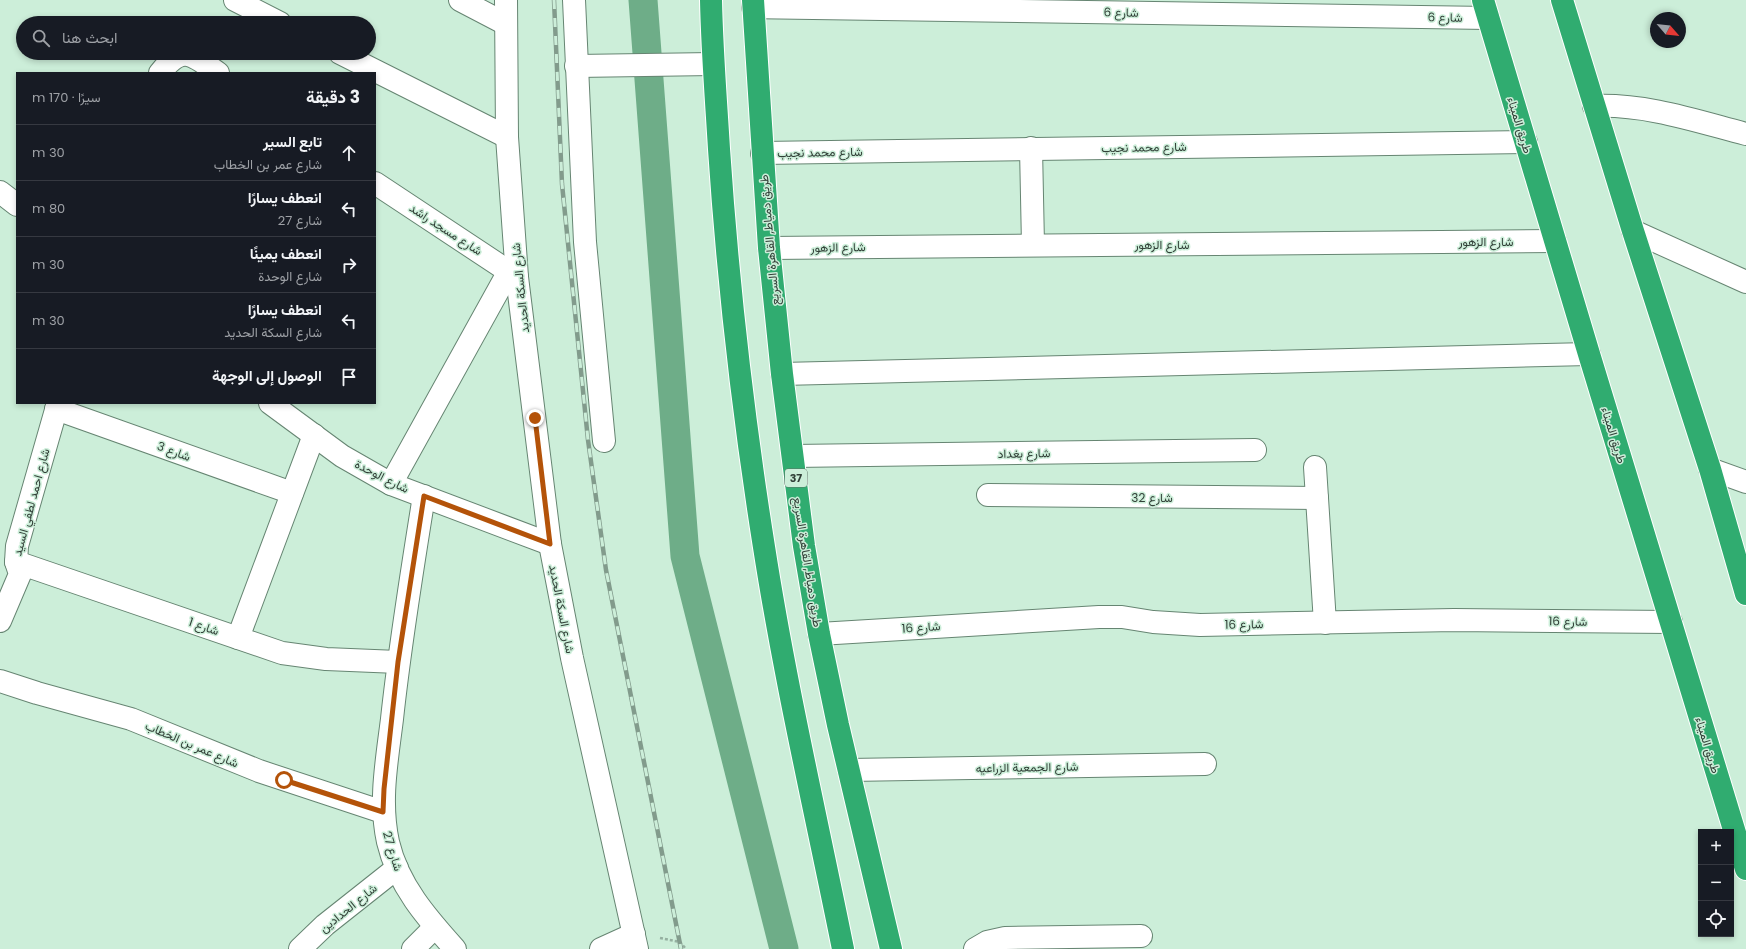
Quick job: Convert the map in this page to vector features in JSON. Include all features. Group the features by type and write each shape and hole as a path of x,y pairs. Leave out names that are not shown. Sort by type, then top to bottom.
{"highway":[{"path":"711,0 712,64 731,307 741,387 764,546 783,656 843,949"},
{"path":"1562,0 1633,231 1710,469 1746,594"},
{"name":"طريق دمياط, القاهرة السريع","path":"753,4 769,248 782,374 804,546 819,634 838,725 890,948"},
{"name":"طريق الميناء","path":"1486,9 1589,354 1746,869"}],"street":[{"path":"235,0 266,16"},
{"path":"460,0 506,24"},
{"name":"شارع السكة الحديد","path":"506,0 507,137 513,274 550,544 572,658 635,941"},
{"path":"574,0 585,242 604,441"},
{"name":"شارع 6","path":"753,4 1486,9"},
{"path":"199,60 217,72"},
{"path":"354,60 507,137"},
{"path":"576,66 712,64"},
{"path":"1594,106 1614,105 1651,109 1746,134"},
{"name":"شارع محمد نجيب","path":"762,153 1526,142"},
{"path":"1031,148 1033,245"},
{"name":"شارع مسجد راشد","path":"377,190 513,274"},
{"path":"0,192 16,204"},
{"path":"1633,231 1746,282"},
{"name":"شارع الزهور","path":"769,248 1555,240"},
{"path":"392,484 513,274"},
{"path":"782,374 1589,354"},
{"name":"شارع الوحدة","path":"271,404 354,464 392,484 550,544"},
{"name":"شارع 3","path":"57,406 292,493"},
{"name":"شارع احمد لطفي السيد","path":"0,621 20,574 16,562 17,546 57,406"},
{"path":"238,638 314,435"},
{"name":"شارع بغداد","path":"793,456 1255,450"},
{"path":"1315,467 1325,623"},
{"path":"1710,469 1746,482"},
{"name":"شارع 32","path":"988,495 1317,498"},
{"name":"شارع 27","path":"424,496 398,662 384,789 383,812 389,844 397,868 413,899 435,927 456,949"},
{"name":"شارع 1","path":"16,562 282,653 326,659 398,662"},
{"name":"شارع 16","path":"819,634 1099,617 1122,617 1153,622 1200,625 1454,620 1671,622"},
{"name":"شارع عمر بن الخطاب","path":"0,681 37,694 131,719 253,769 383,812"},
{"name":"شارع الجمعية الزراعيه","path":"849,770 1205,764"},
{"name":"شارع الحدادين","path":"300,949 325,925 397,868"},
{"path":"413,949 435,927"},
{"path":"975,949 987,942 1005,938 1141,936"},
{"path":"601,949 635,941"}],"waterway":[{"path":"643,0 685,556 784,949"}],"railway":[{"path":"554,0 562,184 588,440 606,570 681,949"}],"route":[{"path":"284,780 383,812 384,789 398,662 424,496 550,544 535,418"}]}
